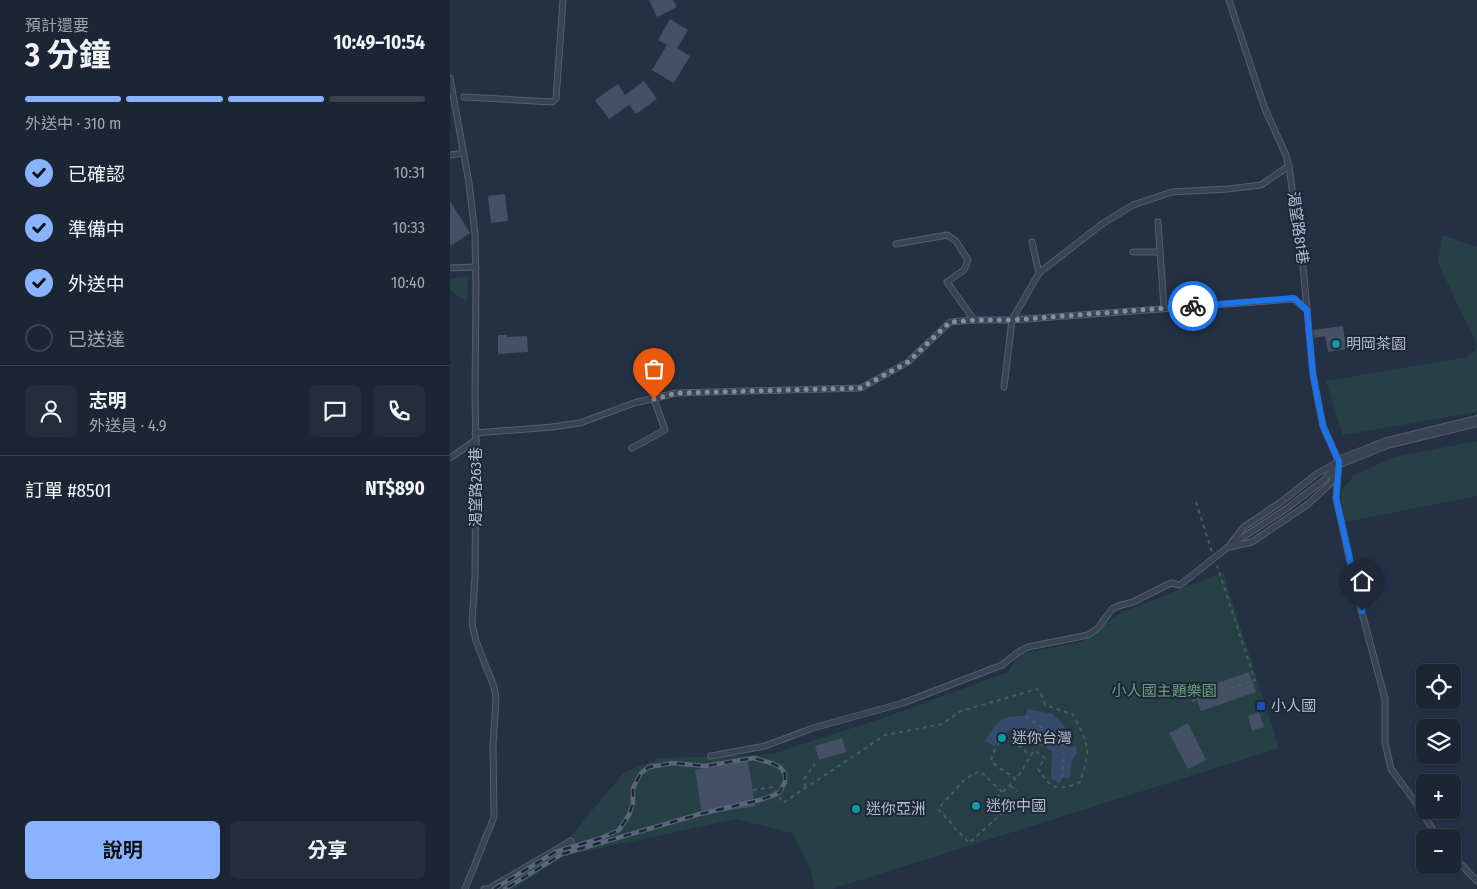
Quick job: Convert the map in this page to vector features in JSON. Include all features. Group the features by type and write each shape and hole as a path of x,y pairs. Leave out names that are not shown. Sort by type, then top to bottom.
{"street":[{"path":"1339,462 1387,443 1477,421"}],"lane":[{"path":"464,97 552,102 556,99 563,0"},
{"name":"渴望路81巷","path":"1229,0 1265,109 1286,156 1303,266 1313,375 1323,426 1339,462"},
{"name":"渴望路263巷","path":"450,78 464,153 475,234 475,577 472,624 496,698 492,745 494,817 465,889"},
{"path":"450,155 464,153"},
{"path":"1004,386 1012,320 1039,273 1102,224 1133,205 1172,192 1261,185 1288,166"},
{"path":"1158,222 1164,308"},
{"path":"896,244 947,235 956,241 968,260 964,270 947,282 974,320"},
{"path":"1032,242 1039,273"},
{"path":"1133,252 1160,252"},
{"path":"450,268 476,267"},
{"path":"475,434 580,423 634,403 676,393 861,388 908,362 950,322 1012,320 1294,298 1307,310"},
{"path":"632,448 665,430 654,399"},
{"path":"450,458 476,440"},
{"path":"711,756 765,746 813,728 903,703 1002,665 1028,647 1088,635 1098,628 1112,609 1133,602 1172,583 1180,585 1228,547 1286,509 1324,480 1339,462"},
{"path":"1228,547 1252,542 1307,505 1331,483 1339,462"},
{"path":"1339,462 1336,498 1357,594 1385,700 1385,742 1391,769 1417,804 1432,829"},
{"path":"484,889 488,889 571,841"},
{"path":"1461,864 1477,881"}],"path":[{"path":"1192,701 1255,680 1196,502"},
{"path":"753,790 773,787 783,803 885,735 942,724 961,711 1037,689 1046,705 1072,714 1082,733 1088,749 1080,782 1067,788 1054,787 1043,777 1038,769 1045,758 1034,750 1016,779 998,796 1008,808 969,843 938,809 966,778 980,771 1002,792"},
{"path":"1026,716 1056,738"},
{"path":"1016,779 991,761 999,742 1004,739 1010,739 1031,756"},
{"path":"1062,778 1064,753"},
{"path":"805,788 804,779 815,764"},
{"path":"1009,786 1018,791"}],"green space":[{"path":"1442,235 1477,247 1477,345 1438,263"},
{"path":"468,276 467,302 450,290 450,279"},
{"path":"1477,347 1477,412 1343,435 1326,381 1467,357"},
{"path":"1477,441 1477,496 1345,522 1340,492 1354,475 1395,457"},
{"name":"小人國主題樂園","path":"1223,572 1279,748 832,889 815,889 811,871 792,833 736,819 564,856 513,889 481,889 518,870 572,835 623,773 659,758 775,753 886,717 1008,672 1019,654 1082,642 1120,613"}],"water":[{"path":"1028,709 1053,714 1065,727 1071,740 1067,741 1067,748 1076,746 1077,754 1072,760 1070,778 1062,778 1060,783 1051,779 1052,751 1009,730 994,746 985,741 1000,721 1010,717 1025,716"}],"building":[{"path":"649,0 673,0 677,7 657,17"},
{"path":"670,19 688,30 677,48 690,56 674,83 652,70 667,45 658,40"},
{"path":"644,81 657,99 636,114 629,105 609,119 595,100 618,84 625,95"},
{"path":"505,194 508,221 491,223 488,196"},
{"path":"450,201 470,233 450,246"},
{"name":"明岡茶園","path":"1343,326 1346,349 1328,352 1325,336 1314,338 1313,330"},
{"path":"498,335 507,335 507,337 527,336 528,352 498,354"},
{"path":"1249,672 1256,692 1201,711 1194,691"},
{"path":"1259,712 1264,727 1252,731 1248,716"},
{"path":"1188,723 1206,760 1188,769 1169,733"},
{"path":"842,738 846,752 819,760 815,746"},
{"path":"748,761 755,806 702,815 695,770"}],"railway":[{"path":"494,889 555,852 601,838 619,830 629,815 633,803 633,788 641,773 649,767 673,763 705,766 754,758 774,764 781,768 785,774 785,782 777,794 562,854 505,889"}],"way so far":[{"path":"654,399 676,393 861,388 908,362 950,322 1012,320 1193,306"}],"place":[{"name":"明岡茶園","path":"1336,344"},
{"name":"小人國","path":"1261,706"},
{"name":"迷你台灣","path":"1002,738"},
{"name":"迷你中國","path":"976,806"},
{"name":"迷你亞洲","path":"856,809"}],"route":[{"path":"1193,306 1294,298 1307,310 1313,375 1323,426 1339,462 1336,498 1362,611"}]}
